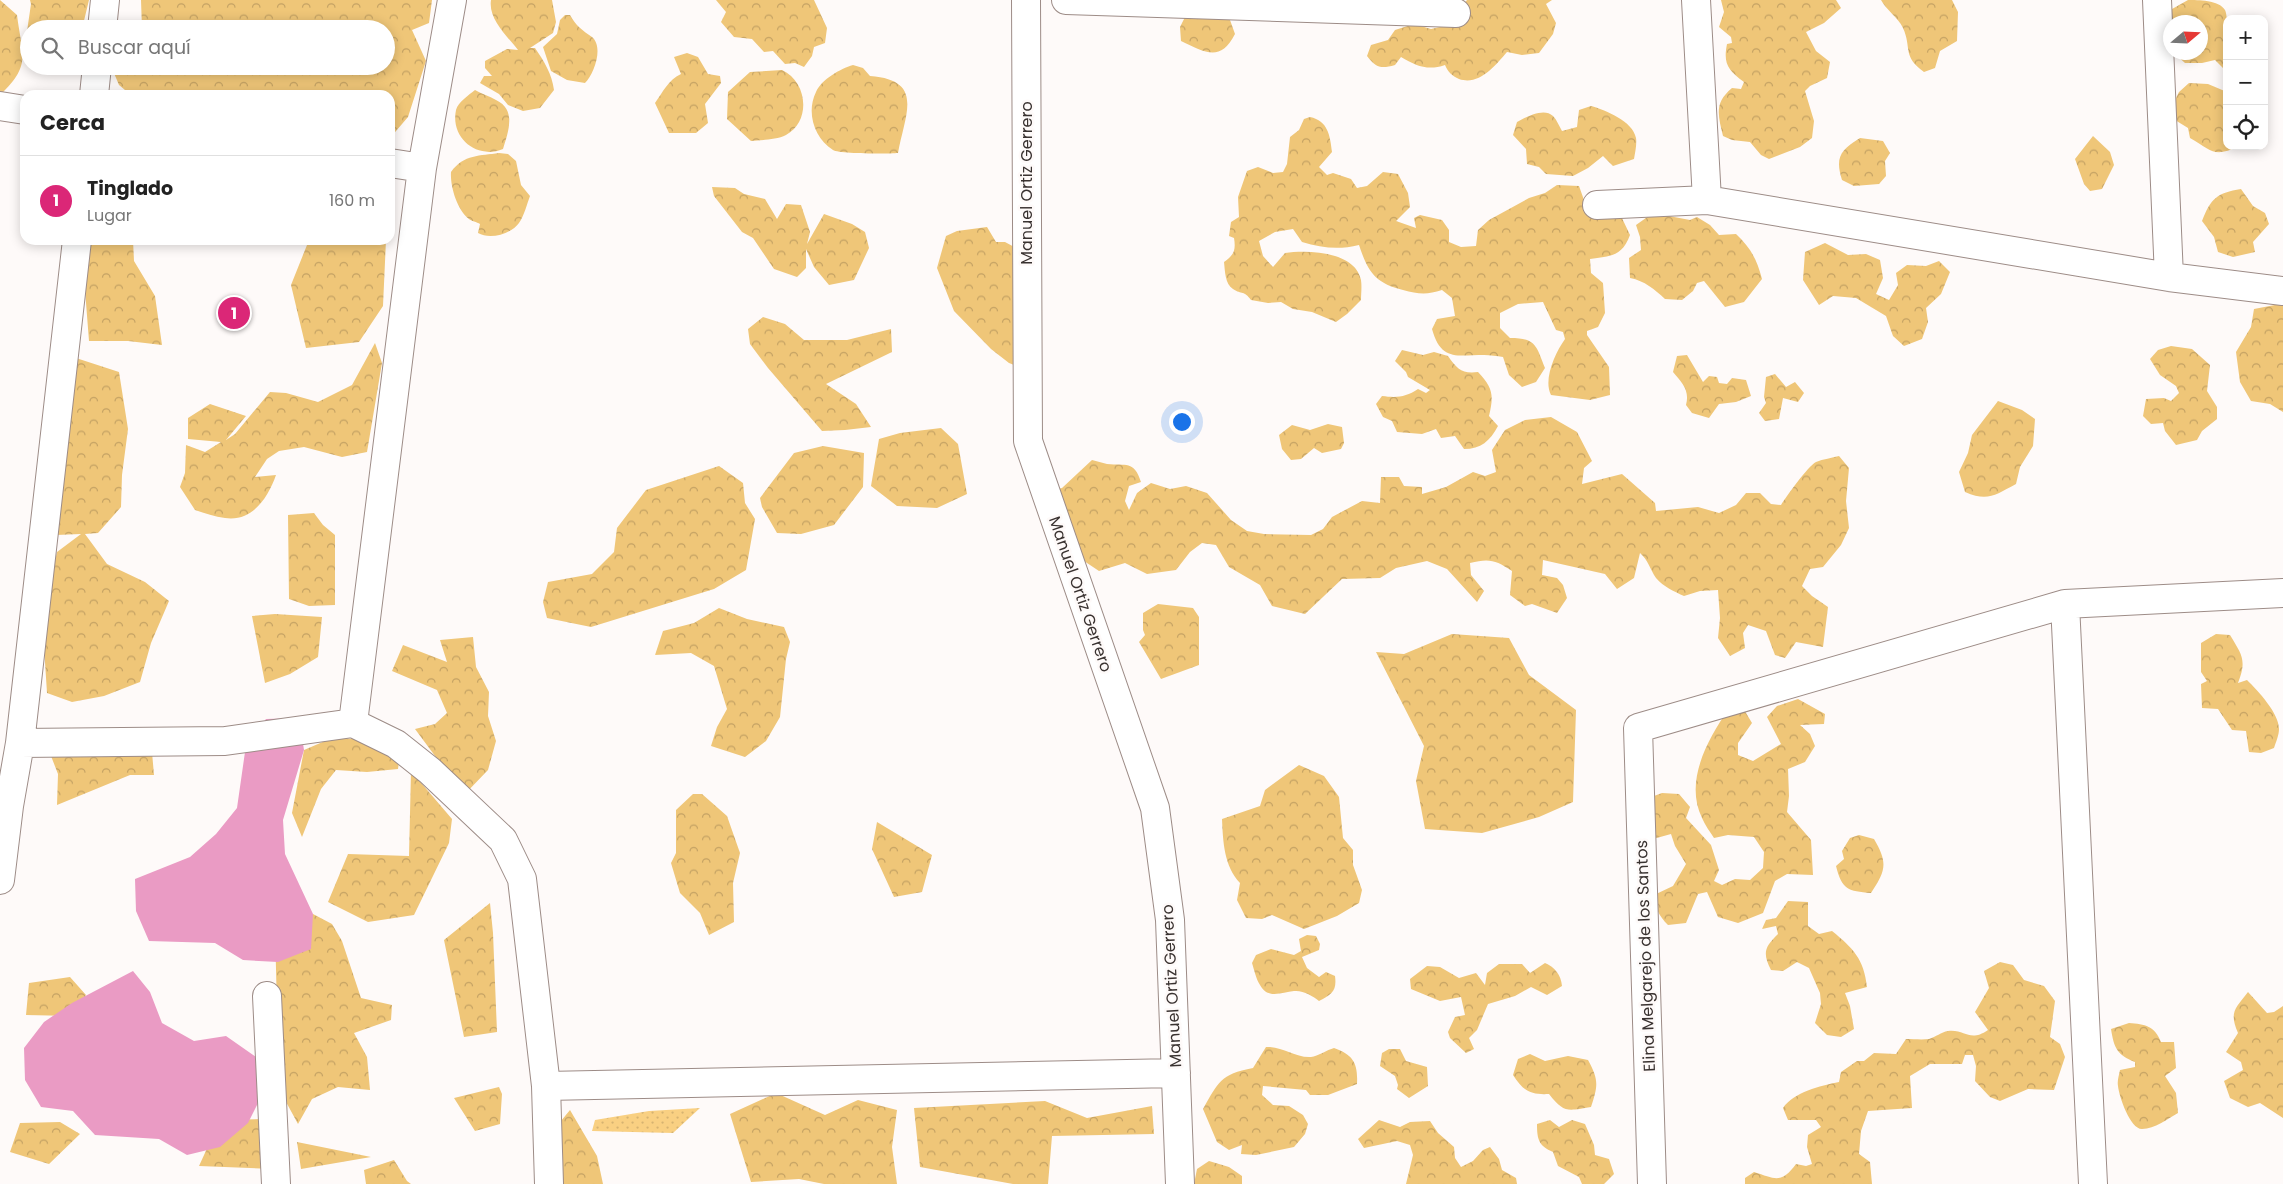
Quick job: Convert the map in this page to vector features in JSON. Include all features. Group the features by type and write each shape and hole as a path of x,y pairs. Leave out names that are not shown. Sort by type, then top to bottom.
{"street":[{"path":"103,20 105,0"},
{"path":"353,723 422,168 452,0"},
{"name":"Manuel Ortiz Gerrero","path":"1026,0 1028,440 1155,808 1170,920 1180,1184"},
{"path":"1066,0 1456,13"},
{"path":"1696,0 1707,200"},
{"path":"2157,0 2169,277"},
{"path":"95,90 96,75"},
{"path":"0,106 20,109"},
{"path":"395,164 422,168"},
{"path":"1597,205 1707,200 2169,277 2283,291"},
{"path":"0,880 4,805 20,744 76,245"},
{"path":"2093,1184 2065,604 2283,593"},
{"name":"Elina Melgarejo de los Santos","path":"1652,1184 1638,728 2065,604"},
{"path":"20,744 225,741 353,723 396,744 423,766 503,840 522,879 546,1086 549,1184"},
{"path":"267,996 276,1184"},
{"path":"546,1086 1176,1073"}],"shaded area":[{"path":"299,718 304,750 283,820 285,854 313,914 311,949 278,962 243,960 215,943 149,941 136,911 135,879 190,857 216,834 237,808 246,745 266,719"},
{"path":"133,971 150,992 162,1023 194,1041 226,1036 256,1057 263,1093 248,1123 220,1147 187,1155 159,1139 95,1135 73,1111 41,1107 25,1080 24,1048 44,1022 72,1003"},
{"path":"700,1108 673,1133 592,1131 595,1120 649,1111"}],"green space":[{"path":"0,0 17,15 20,36 20,69 10,85 0,95"},
{"path":"30,0 89,0 84,20 29,20"},
{"path":"141,0 432,0 429,23 412,30 426,61 408,117 395,132 395,90 125,90 119,85 115,75 395,75 395,20 142,20"},
{"path":"491,0 552,0 556,22 553,33 530,48 535,48 544,63 554,90 540,108 523,111 508,105 499,94 480,83 484,76 492,76 485,68 485,61 507,49 518,50 495,20 492,14"},
{"path":"716,0 814,0 827,28 825,43 814,47 812,56 804,67 795,63 785,64 773,51 764,52 752,39 734,37 721,22 726,12"},
{"path":"1467,0 1552,0 1546,4 1556,23 1553,34 1539,53 1522,55 1507,52 1486,73 1473,80 1457,78 1450,74 1445,65 1433,68 1422,67 1401,57 1395,65 1382,67 1373,63 1367,56 1371,45 1388,40 1395,30 1414,24 1431,29 1444,26"},
{"path":"1721,0 1836,0 1841,8 1824,23 1806,32 1816,51 1830,62 1827,78 1810,86 1805,91 1814,121 1812,138 1800,147 1769,159 1761,155 1750,142 1732,140 1723,136 1719,116 1720,104 1732,88 1741,89 1744,82 1734,74 1726,62 1727,44 1732,43 1731,37 1719,27 1724,12"},
{"path":"1881,0 1952,0 1958,12 1957,41 1940,51 1935,68 1924,72 1913,61 1903,28"},
{"path":"2188,0 2213,2 2222,7 2226,15 2223,15 2223,68 2215,60 2202,63 2185,63 2182,60 2208,60 2208,15 2166,15 2165,13"},
{"path":"1220,13 1230,20 1235,34 1224,49 1218,52 1205,51 1181,41 1180,27 1185,17"},
{"path":"565,15 570,15 580,28 596,41 596,60 592,73 585,83 567,80 551,71 543,47 557,34 560,20"},
{"path":"687,53 698,57 708,74 720,76 721,83 705,104 708,123 696,133 669,133 655,103 669,83 681,74 674,57"},
{"path":"853,65 863,68 870,76 887,79 899,84 905,92 907,113 898,153 864,153 833,150 826,145 817,132 812,116 813,100 816,92 822,83 832,75"},
{"path":"782,70 797,83 801,92 803,111 800,120 794,129 782,137 751,141 727,119 728,92 750,72"},
{"path":"2189,83 2208,84 2223,90 2223,150 2231,150 2224,152 2214,151 2190,138 2188,128 2175,120 2171,108 2179,92"},
{"path":"475,90 503,104 507,109 509,129 503,149 493,152 475,149 461,138 455,120 456,110 459,104"},
{"path":"1591,106 1611,113 1630,126 1636,138 1634,159 1613,166 1603,156 1588,168 1573,176 1546,174 1539,167 1527,164 1526,149 1513,135 1517,122 1545,112 1553,116 1562,131 1577,127 1579,110"},
{"path":"1310,117 1321,122 1329,135 1332,152 1319,167 1327,175 1333,173 1351,179 1357,188 1367,186 1383,172 1398,174 1408,193 1410,207 1396,221 1416,228 1414,218 1420,215 1442,220 1449,230 1449,242 1461,247 1476,246 1478,230 1489,220 1529,198 1545,193 1557,185 1579,186 1589,214 1621,216 1630,235 1623,248 1614,254 1590,259 1591,273 1603,283 1605,313 1598,327 1587,331 1587,335 1609,367 1610,395 1590,400 1551,395 1548,382 1549,374 1557,352 1565,339 1563,332 1556,330 1543,302 1518,304 1500,313 1500,328 1510,338 1525,339 1537,348 1545,368 1536,382 1522,387 1509,375 1503,357 1458,355 1446,352 1440,347 1432,329 1437,319 1455,316 1452,298 1442,290 1432,293 1418,293 1386,284 1379,280 1369,269 1359,245 1337,248 1309,244 1302,242 1293,229 1275,232 1259,241 1263,256 1273,267 1285,253 1306,252 1340,258 1350,263 1357,270 1361,280 1361,300 1336,322 1312,312 1293,309 1281,302 1268,303 1251,300 1245,294 1230,287 1226,277 1224,262 1230,257 1235,246 1234,238 1229,236 1231,222 1239,217 1238,197 1247,171 1258,167 1273,173 1283,172 1287,164 1290,137 1299,130 1304,119"},
{"path":"2093,136 2110,152 2114,165 2102,189 2090,191 2084,184 2075,159"},
{"path":"1860,138 1883,141 1890,153 1885,161 1886,176 1879,184 1854,186 1842,180 1839,166 1841,155"},
{"path":"499,153 508,154 516,161 521,185 530,196 522,217 515,227 500,235 488,236 478,233 480,224 470,220 461,210 453,191 451,172 456,166 467,159"},
{"path":"712,187 735,188 744,194 765,199 777,219 786,204 801,205 810,232 807,244 824,214 852,224 865,232 869,248 854,280 829,285 814,267 806,249 806,268 797,277 774,269 753,238 742,232 714,196"},
{"path":"2241,189 2253,206 2265,213 2269,224 2253,242 2255,252 2233,257 2218,252 2214,237 2202,221 2216,198 2226,192"},
{"path":"1653,213 1690,220 1697,217 1710,225 1719,235 1736,234 1753,255 1762,279 1744,302 1725,307 1704,281 1697,283 1693,291 1682,300 1665,299 1645,283 1630,278 1629,258 1641,250 1640,237 1636,225"},
{"path":"987,227 996,242 1005,242 1018,249 1027,370 1009,363 991,349 954,311 937,268 946,236 957,231"},
{"path":"1825,243 1848,255 1866,254 1880,260 1883,278 1876,294 1889,300 1898,285 1896,273 1907,265 1926,266 1939,261 1950,272 1941,294 1926,308 1928,322 1922,339 1904,346 1893,336 1886,316 1856,298 1833,296 1819,305 1803,280 1805,252"},
{"path":"83,245 133,245 134,261 155,296 162,345 128,341 89,341"},
{"path":"307,245 386,245 383,306 359,342 306,348 291,285"},
{"path":"2283,304 2283,412 2270,404 2251,401 2240,382 2236,352 2251,327 2254,309"},
{"path":"763,317 785,324 804,340 847,340 891,329 892,352 826,384 856,404 871,427 822,431 750,344 748,329"},
{"path":"375,343 382,363 367,452 342,457 304,447 279,451 267,459 255,477 276,475 263,500 251,512 235,518 225,518 195,510 180,487 185,473 186,445 205,452 221,442 188,439 188,418 210,404 246,416 226,440 235,434 270,392 286,393 318,402 352,385"},
{"path":"2171,346 2192,349 2210,365 2207,391 2217,407 2217,419 2202,431 2197,440 2176,445 2165,431 2163,423 2151,424 2143,416 2146,399 2164,398 2171,401 2179,393 2176,386 2160,375 2150,359 2158,350"},
{"path":"1402,350 1423,355 1434,352 1448,356 1460,370 1478,372 1487,383 1491,392 1492,403 1489,416 1498,426 1488,440 1475,448 1464,449 1455,436 1441,438 1436,429 1422,434 1397,432 1392,421 1383,417 1376,404 1382,396 1401,396 1418,389 1426,393 1430,390 1408,377 1406,372 1395,361"},
{"path":"1687,355 1703,382 1709,376 1717,377 1719,383 1727,384 1732,378 1746,380 1751,396 1736,402 1719,404 1709,418 1692,413 1686,405 1686,391 1673,372 1677,356"},
{"path":"76,358 119,372 128,429 122,475 121,507 98,533 85,534 107,564 145,582 169,601 151,643 140,682 104,696 72,702 47,693 42,616 57,552 81,534 56,535"},
{"path":"1775,374 1786,387 1795,382 1804,393 1798,402 1783,398 1779,419 1765,421 1759,413 1766,403 1764,397 1766,377"},
{"path":"1998,401 2022,410 2035,419 2033,446 2020,467 2016,484 1991,496 1980,497 1965,492 1959,472 1968,453 1972,435"},
{"path":"1551,417 1577,432 1592,461 1584,468 1582,484 1622,474 1655,503 1656,511 1698,507 1719,513 1736,505 1746,493 1760,493 1771,504 1781,505 1812,465 1819,461 1839,456 1849,468 1846,501 1849,528 1841,545 1823,567 1810,569 1802,586 1828,607 1823,647 1796,642 1785,658 1775,655 1766,631 1748,625 1743,633 1745,648 1730,656 1718,638 1720,618 1718,590 1700,591 1684,596 1665,586 1656,578 1640,553 1634,578 1617,589 1605,574 1543,560 1542,575 1557,578 1563,585 1567,598 1557,613 1532,604 1525,606 1510,595 1512,571 1497,562 1487,560 1470,563 1471,575 1484,591 1477,602 1447,569 1427,561 1396,568 1380,578 1342,579 1305,614 1272,606 1260,585 1229,567 1216,545 1202,543 1190,552 1176,570 1147,574 1125,563 1099,571 1069,551 1039,493 1062,488 1092,460 1107,464 1124,465 1135,470 1141,482 1129,486 1125,501 1129,510 1137,493 1151,483 1170,489 1186,486 1207,493 1231,520 1247,531 1264,534 1311,535 1323,529 1332,517 1362,501 1380,503 1381,477 1399,477 1404,486 1422,487 1422,494 1446,487 1473,472 1485,476 1496,472 1492,450 1505,430 1525,420"},
{"path":"1328,424 1342,427 1344,443 1341,449 1322,453 1314,448 1301,459 1291,460 1282,449 1279,435 1292,425 1310,430"},
{"path":"941,428 958,444 967,494 937,508 897,506 871,486 879,439 900,433"},
{"path":"823,446 864,453 863,487 834,525 801,534 777,533 762,507 760,498 794,453"},
{"path":"719,466 743,483 745,503 755,519 746,570 714,589 591,627 547,618 543,602 548,582 592,574 614,552 617,528 646,490"},
{"path":"314,513 323,525 335,535 335,605 309,606 289,599 288,515"},
{"path":"1158,604 1193,608 1199,617 1199,665 1161,679 1139,642 1145,635 1143,630 1143,613"},
{"path":"719,608 747,619 784,627 790,642 786,659 780,717 766,741 745,757 711,746 717,727 727,709 714,666 691,653 655,655 663,631 694,623"},
{"path":"275,614 322,617 318,657 290,674 265,683 252,616"},
{"path":"1452,634 1509,638 1529,675 1576,710 1573,802 1539,817 1482,833 1425,829 1416,781 1424,746 1376,652 1404,654"},
{"path":"2216,634 2230,635 2240,653 2243,663 2238,683 2247,680 2257,690 2276,716 2279,729 2274,748 2261,753 2249,752 2246,731 2232,730 2218,709 2202,708 2201,684 2207,681 2201,672 2201,643"},
{"path":"473,637 476,667 489,692 488,716 496,741 488,770 464,795 415,729 435,724 447,713 437,690 392,671 403,645 447,662 440,640"},
{"path":"1798,699 1825,714 1824,724 1800,725 1810,734 1815,746 1805,762 1788,769 1789,796 1787,812 1811,840 1813,875 1787,874 1775,881 1763,913 1738,923 1718,917 1707,892 1698,894 1686,923 1668,925 1658,911 1654,895 1673,886 1686,864 1675,846 1671,834 1653,839 1646,799 1662,793 1679,794 1690,807 1686,818 1711,845 1719,870 1714,881 1722,885 1735,879 1750,880 1763,868 1764,852 1754,837 1728,835 1714,838 1703,821 1697,804 1697,775 1706,747 1728,710 1743,708 1752,723 1738,743 1738,755 1753,761 1781,744 1767,717 1777,706"},
{"path":"332,738 380,740 401,748 398,769 367,772 336,770 321,789 302,837 292,813 304,750"},
{"path":"152,752 154,775 130,775 57,805 58,774 51,756"},
{"path":"1299,765 1324,776 1339,797 1343,838 1353,850 1353,865 1362,890 1359,903 1337,916 1304,929 1272,915 1262,919 1246,918 1237,900 1240,883 1231,869 1225,853 1222,819 1260,806 1265,790"},
{"path":"411,771 452,819 449,843 414,915 368,922 328,902 348,854 409,856"},
{"path":"693,794 702,794 727,816 740,853 733,883 734,922 709,935 700,913 680,893 671,863 676,853 676,810"},
{"path":"877,822 932,855 922,892 894,897 872,849"},
{"path":"1859,835 1874,839 1882,854 1882,872 1871,893 1847,888 1838,874 1836,866 1844,859 1842,851 1850,838"},
{"path":"1788,901 1808,902 1808,926 1819,934 1832,931 1852,949 1860,961 1867,987 1845,993 1850,1006 1854,1029 1841,1037 1827,1035 1815,1023 1821,1004 1820,993 1809,968 1797,962 1783,971 1771,970 1766,959 1766,950 1778,934 1776,926 1762,929 1766,920 1776,918"},
{"path":"490,903 497,1032 464,1037 444,940"},
{"path":"313,914 332,924 342,941 361,998 392,1005 391,1020 354,1033 367,1057 370,1090 338,1087 312,1099 298,1124 279,1089 275,929 287,921"},
{"path":"1307,935 1316,936 1320,944 1319,950 1302,957 1307,968 1319,977 1326,972 1335,976 1333,992 1319,1001 1301,991 1271,994 1263,990 1257,980 1252,963 1256,955 1271,949 1294,955 1301,951 1299,939"},
{"path":"2000,962 2013,965 2024,980 2044,986 2055,1001 2050,1037 2060,1044 2065,1057 2054,1090 2028,1089 2000,1101 1990,1097 1975,1081 1976,1066 1973,1055 1965,1055 1962,1064 1930,1064 1910,1076 1912,1108 1868,1111 1861,1131 1859,1154 1870,1162 1872,1184 1745,1184 1745,1178 1754,1172 1778,1178 1786,1175 1796,1164 1806,1166 1812,1164 1807,1147 1808,1135 1821,1127 1816,1120 1788,1120 1783,1108 1794,1098 1816,1088 1839,1082 1841,1072 1857,1061 1864,1061 1874,1053 1896,1054 1906,1039 1929,1039 1948,1031 1972,1036 1982,1034 1988,1030 1975,1012 1989,988 1984,971"},
{"path":"1545,963 1557,972 1562,986 1547,995 1531,987 1515,996 1488,1004 1477,1030 1469,1038 1474,1049 1466,1053 1450,1038 1448,1032 1455,1017 1465,1015 1461,997 1440,1001 1411,989 1410,979 1427,966 1440,967 1459,978 1476,973 1485,985 1487,973 1499,964 1522,964 1530,973"},
{"path":"70,977 86,995 71,1016 26,1015 29,983"},
{"path":"2248,992 2267,1013 2274,1012 2283,1006 2283,1118 2260,1103 2248,1107 2230,1098 2224,1081 2243,1070 2241,1062 2226,1052 2238,1033 2234,1020 2235,1011"},
{"path":"2129,1023 2149,1027 2156,1032 2161,1042 2174,1042 2176,1068 2165,1076 2176,1093 2178,1113 2147,1129 2138,1128 2133,1124 2120,1097 2118,1086 2120,1070 2135,1067 2135,1062 2124,1057 2117,1050 2111,1029"},
{"path":"1266,1047 1278,1048 1305,1057 1311,1057 1334,1048 1346,1054 1353,1061 1357,1071 1357,1084 1328,1095 1310,1095 1306,1090 1263,1086 1262,1095 1273,1105 1289,1106 1303,1115 1308,1124 1305,1134 1294,1147 1256,1155 1241,1154 1242,1145 1229,1150 1217,1142 1203,1109 1212,1092 1221,1081 1233,1073 1253,1068"},
{"path":"1389,1049 1400,1049 1406,1061 1427,1067 1428,1086 1409,1098 1397,1089 1398,1085 1395,1076 1380,1066 1382,1053"},
{"path":"1530,1054 1545,1061 1568,1056 1588,1060 1596,1078 1595,1094 1591,1107 1571,1110 1563,1108 1549,1094 1532,1093 1520,1085 1513,1075 1518,1059"},
{"path":"499,1087 502,1094 500,1124 475,1131 454,1098"},
{"path":"776,1093 825,1115 858,1100 897,1110 892,1147 897,1184 824,1184 799,1179 751,1182 730,1114"},
{"path":"1045,1101 1087,1118 1152,1106 1154,1134 1052,1136 1048,1184 1013,1184 920,1167 914,1108"},
{"path":"570,1110 597,1156 603,1184 563,1184 547,1138"},
{"path":"262,1119 273,1169 199,1166 220,1120"},
{"path":"1379,1120 1400,1127 1410,1122 1430,1121 1438,1133 1454,1147 1455,1158 1461,1167 1473,1161 1483,1150 1490,1147 1499,1159 1502,1170 1516,1178 1517,1184 1406,1184 1413,1155 1410,1145 1397,1141 1364,1148 1358,1139"},
{"path":"1550,1120 1559,1127 1572,1120 1585,1124 1594,1145 1595,1155 1609,1159 1614,1174 1604,1184 1582,1184 1579,1177 1558,1166 1553,1152 1542,1145 1538,1134 1537,1124"},
{"path":"60,1122 80,1134 49,1164 10,1152 20,1123"},
{"path":"297,1142 371,1157 301,1169"},
{"path":"394,1160 407,1181 411,1184 366,1184 364,1170"},
{"path":"1209,1161 1229,1167 1242,1176 1242,1184 1194,1184 1197,1169"}],"place":[{"name":"Tinglado","path":"234,313"}]}
